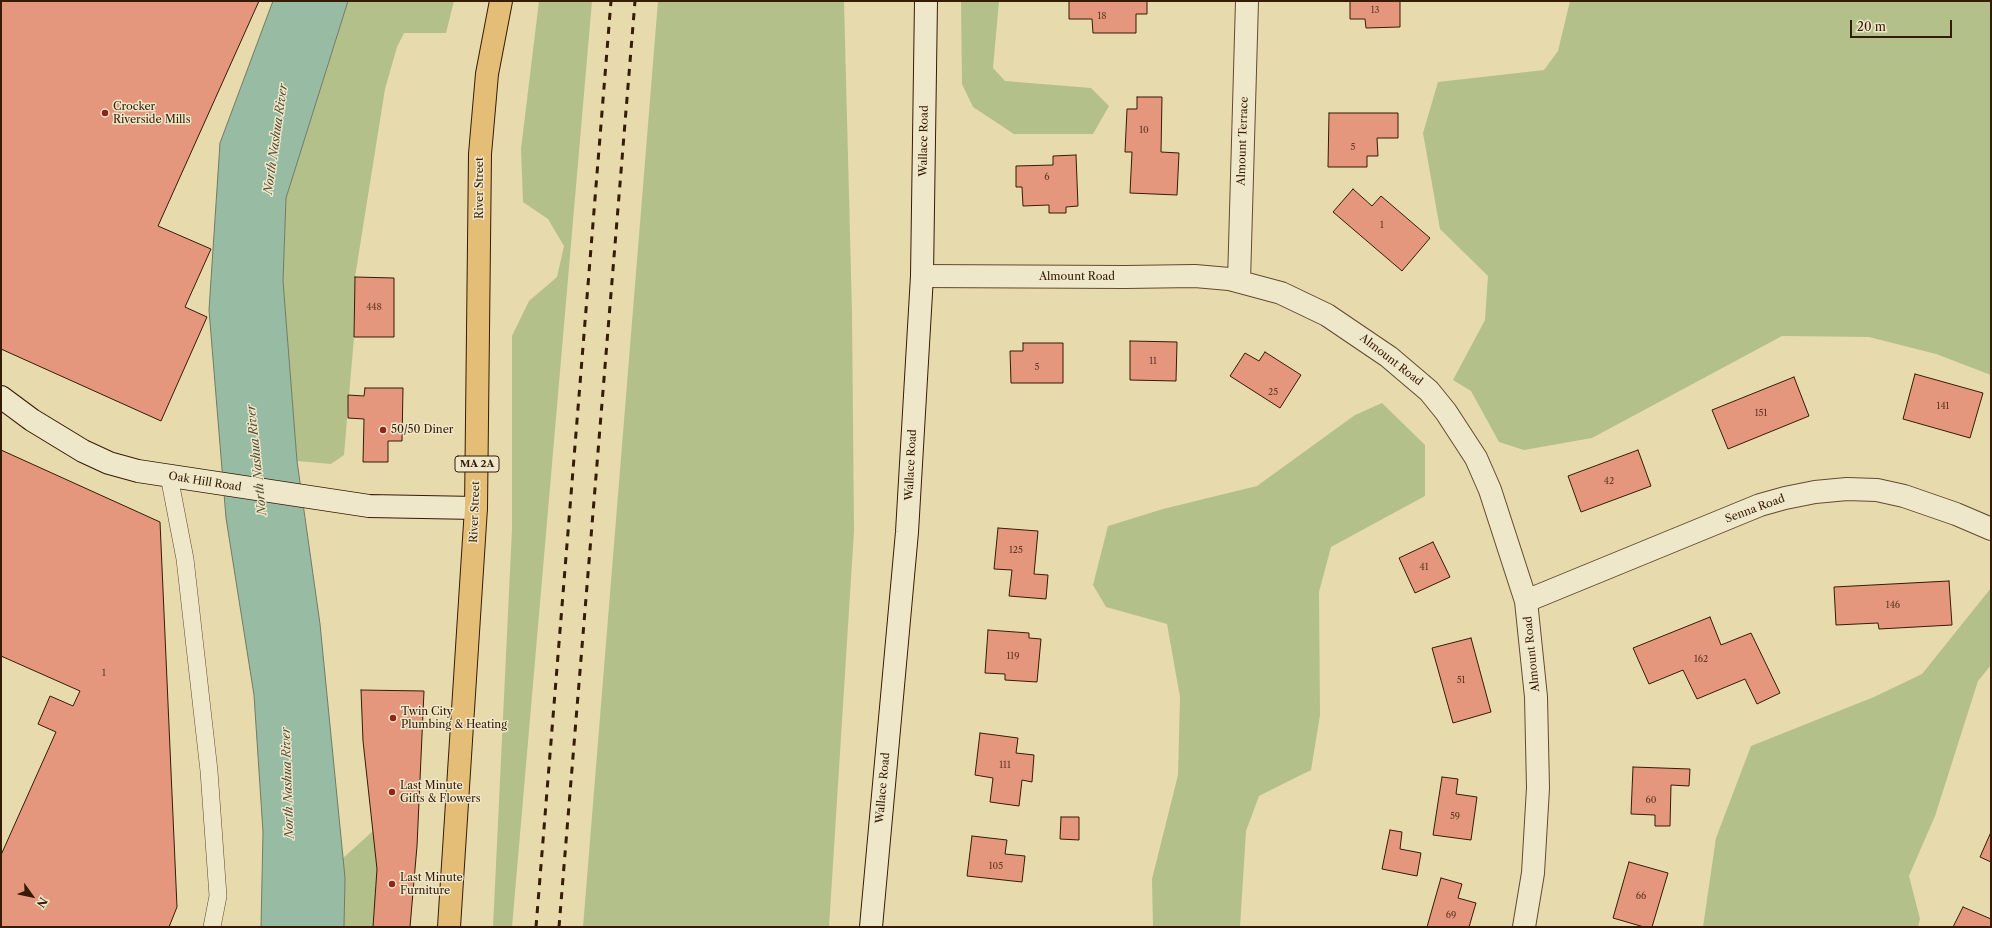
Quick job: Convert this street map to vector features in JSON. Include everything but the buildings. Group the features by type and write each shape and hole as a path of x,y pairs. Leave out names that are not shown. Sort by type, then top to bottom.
{"highway":[{"name":"River Street","path":"449,927 476,508 480,154 487,74 502,1"}],"street":[{"name":"Wallace Road","path":"870,927 907,532 922,276 926,1"},
{"name":"Almount Terrace","path":"1238,281 1247,1"},
{"name":"Almount Road","path":"922,276 1194,276 1238,281 1281,293 1327,315 1389,357 1429,391 1446,412 1476,458 1490,490 1526,601 1536,698 1538,788 1533,873 1524,927"},
{"name":"Oak Hill Road","path":"1,397 32,420 83,451 109,463 138,471 369,506 476,508"},
{"name":"Senna Road","path":"1526,601 1760,505 1816,492 1847,489 1877,490 1904,496 1991,529"}],"lane":[{"path":"169,476 185,560 209,771 218,896 212,927"}],"shaded area":[{"path":"348,1 454,1 446,33 404,33 397,47 385,89 355,277 354,337 344,455 331,464 297,461 283,281 286,198"},
{"path":"539,1 592,1 512,927 493,927 512,529 512,336 529,301 557,277 564,246 548,219 523,202 521,149"},
{"path":"658,1 844,1 852,312 854,531 829,927 583,927"},
{"path":"961,1 999,1 993,68 1005,81 1091,88 1109,106 1093,134 1014,134 973,107 962,84"},
{"path":"1570,1 1991,1 1991,375 1936,354 1869,337 1782,336 1592,438 1524,450 1499,442 1471,391 1453,380 1485,320 1488,276 1440,229 1423,133 1438,82 1544,70 1558,51"},
{"path":"1382,403 1425,445 1425,496 1331,547 1319,592 1320,715 1311,770 1259,796 1246,831 1240,927 1153,927 1152,879 1178,775 1180,697 1167,624 1106,607 1093,585 1108,526 1163,509 1257,486 1355,415"},
{"path":"1991,588 1991,665 1978,681 1935,816 1909,876 1920,919 1918,927 1703,927 1716,838 1751,746 1874,697 1922,674"},
{"path":"373,831 377,869 373,927 344,927 345,884 343,858"}],"water":[{"name":"North Nashua River","path":"273,1 348,1 286,198 283,281 297,461 320,624 345,878 344,927 261,927 263,832 254,695 226,518 209,310 220,143"}],"railway":[{"path":"536,927 611,1"},
{"path":"559,927 635,1"}],"place":[{"name":"Crocker Riverside Mills","path":"105,113"},
{"name":"50/50 Diner","path":"383,430"},
{"name":"Twin City Plumbing & Heating","path":"393,718"},
{"name":"Last Minute Gifts & Flowers","path":"392,792"},
{"name":"Last Minute Furniture","path":"392,884"}]}
